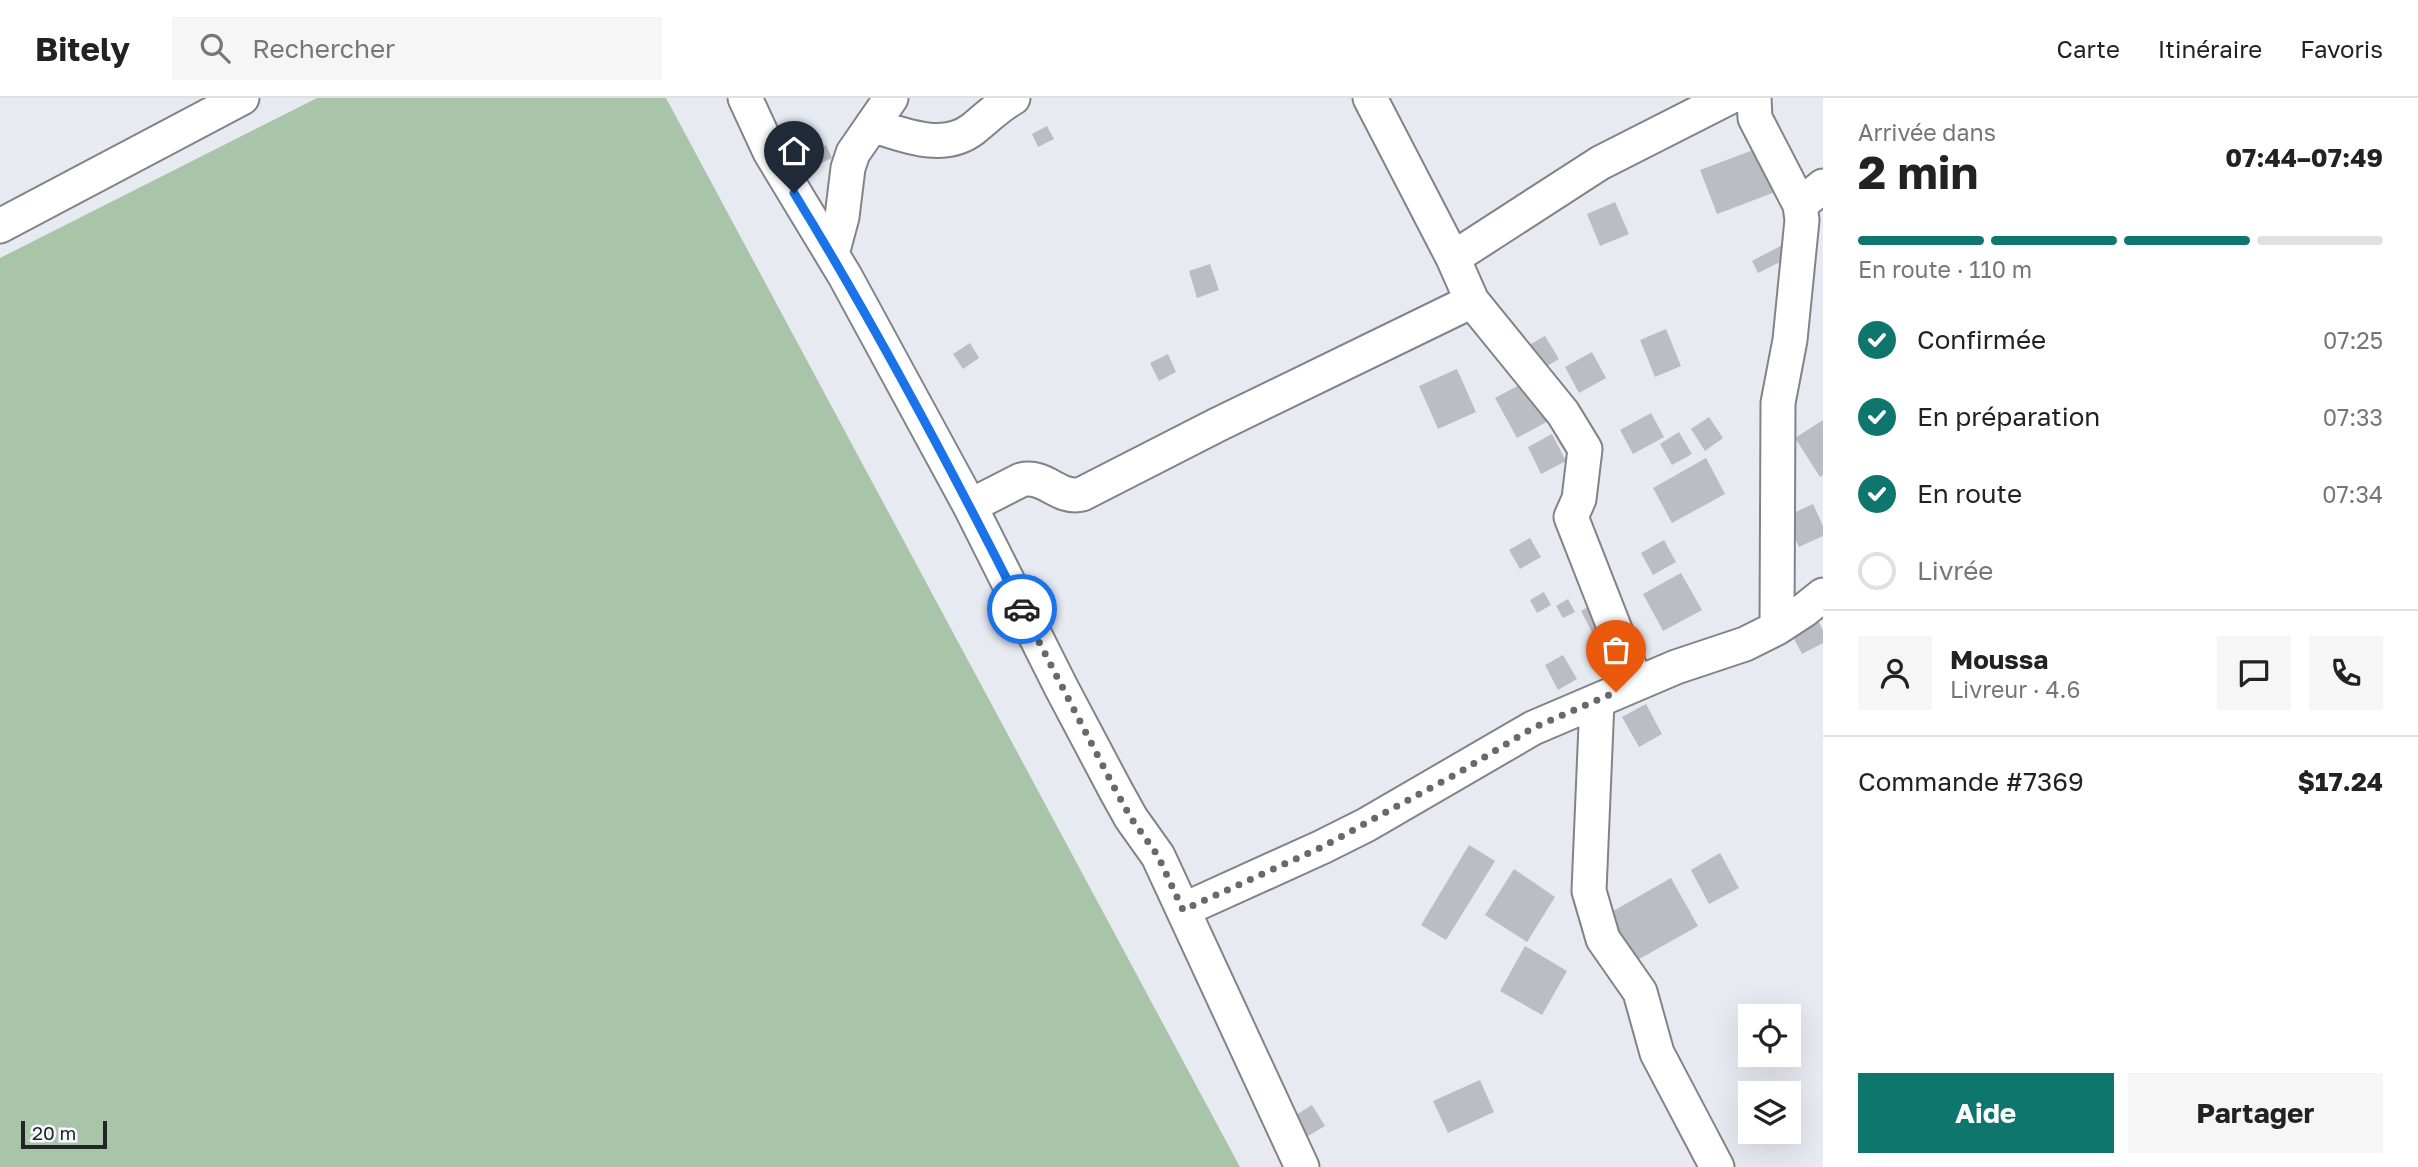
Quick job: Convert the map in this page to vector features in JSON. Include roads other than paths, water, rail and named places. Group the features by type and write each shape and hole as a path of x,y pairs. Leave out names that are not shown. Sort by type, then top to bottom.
{"street":[{"path":"0,226 242,98"},
{"path":"746,98 769,152 832,254 970,506 1062,690 1126,809 1158,856 1302,1167"},
{"path":"832,254 842,217 848,168 853,153 891,98"},
{"path":"872,125 930,141 944,141 962,136 997,107 1013,98"},
{"path":"1370,98 1472,301 1563,413 1585,449 1578,499 1571,517 1636,683"},
{"path":"1452,258 1600,163 1727,98"},
{"path":"1754,98 1755,118 1812,195 1802,220 1790,340 1778,403 1777,628"},
{"path":"970,506 1030,478 1038,479 1068,495 1082,494 1472,301"},
{"path":"1183,910 1322,847 1458,773 1533,728 1676,667 1745,644 1777,628 1823,595"},
{"path":"1597,701 1590,891 1604,939 1640,992 1657,1054 1717,1167"}]}
